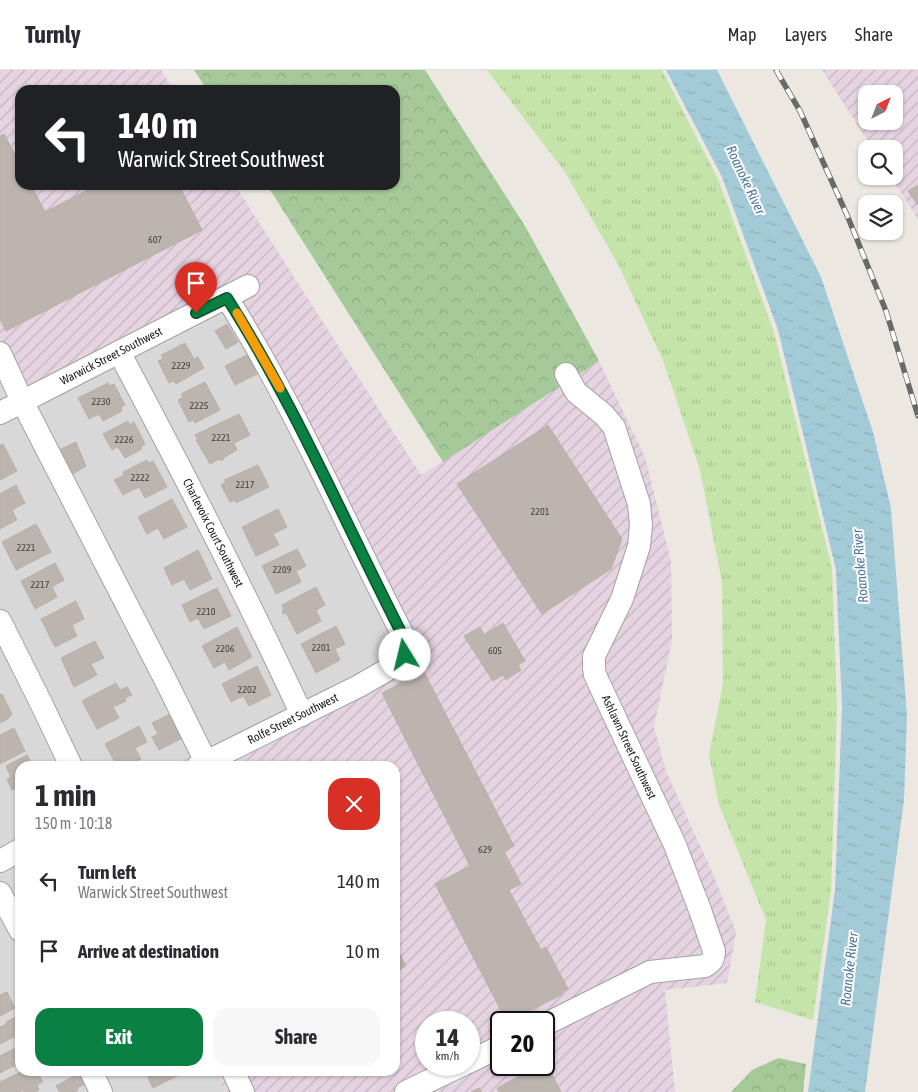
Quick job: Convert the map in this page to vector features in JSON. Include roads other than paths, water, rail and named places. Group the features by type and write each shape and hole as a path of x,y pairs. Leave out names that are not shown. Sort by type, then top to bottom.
{"street":[{"name":"Warwick Street Southwest","path":"0,413 248,286"},
{"name":"Rolfe Street Southwest","path":"208,761 302,715 399,664 405,655 406,645 280,389 250,334 227,298"},
{"path":"0,352 22,402 166,681 201,761"},
{"name":"Charlevoix Court Southwest","path":"119,352 196,496 302,715"},
{"name":"Ashlawn Street Southwest","path":"555,1020 650,972 705,966 714,957 714,951 700,910 675,845 594,668 594,656 622,599 639,546 641,525 639,504 614,427 604,415 576,392 566,374"},
{"path":"0,620 68,761"},
{"path":"0,861 15,853"},
{"path":"0,893 15,921"},
{"path":"93,1076 101,1092"},
{"path":"235,1076 243,1092"},
{"path":"406,1092 439,1076"}],"water":[{"name":"Roanoke River","path":"666,70 717,70 821,277 873,432 891,508 907,716 904,800 865,1092 808,1092 835,890 842,707 836,570 778,330 722,177"}],"railway":[{"path":"776,70 800,111 847,215 886,311 918,416"}]}
